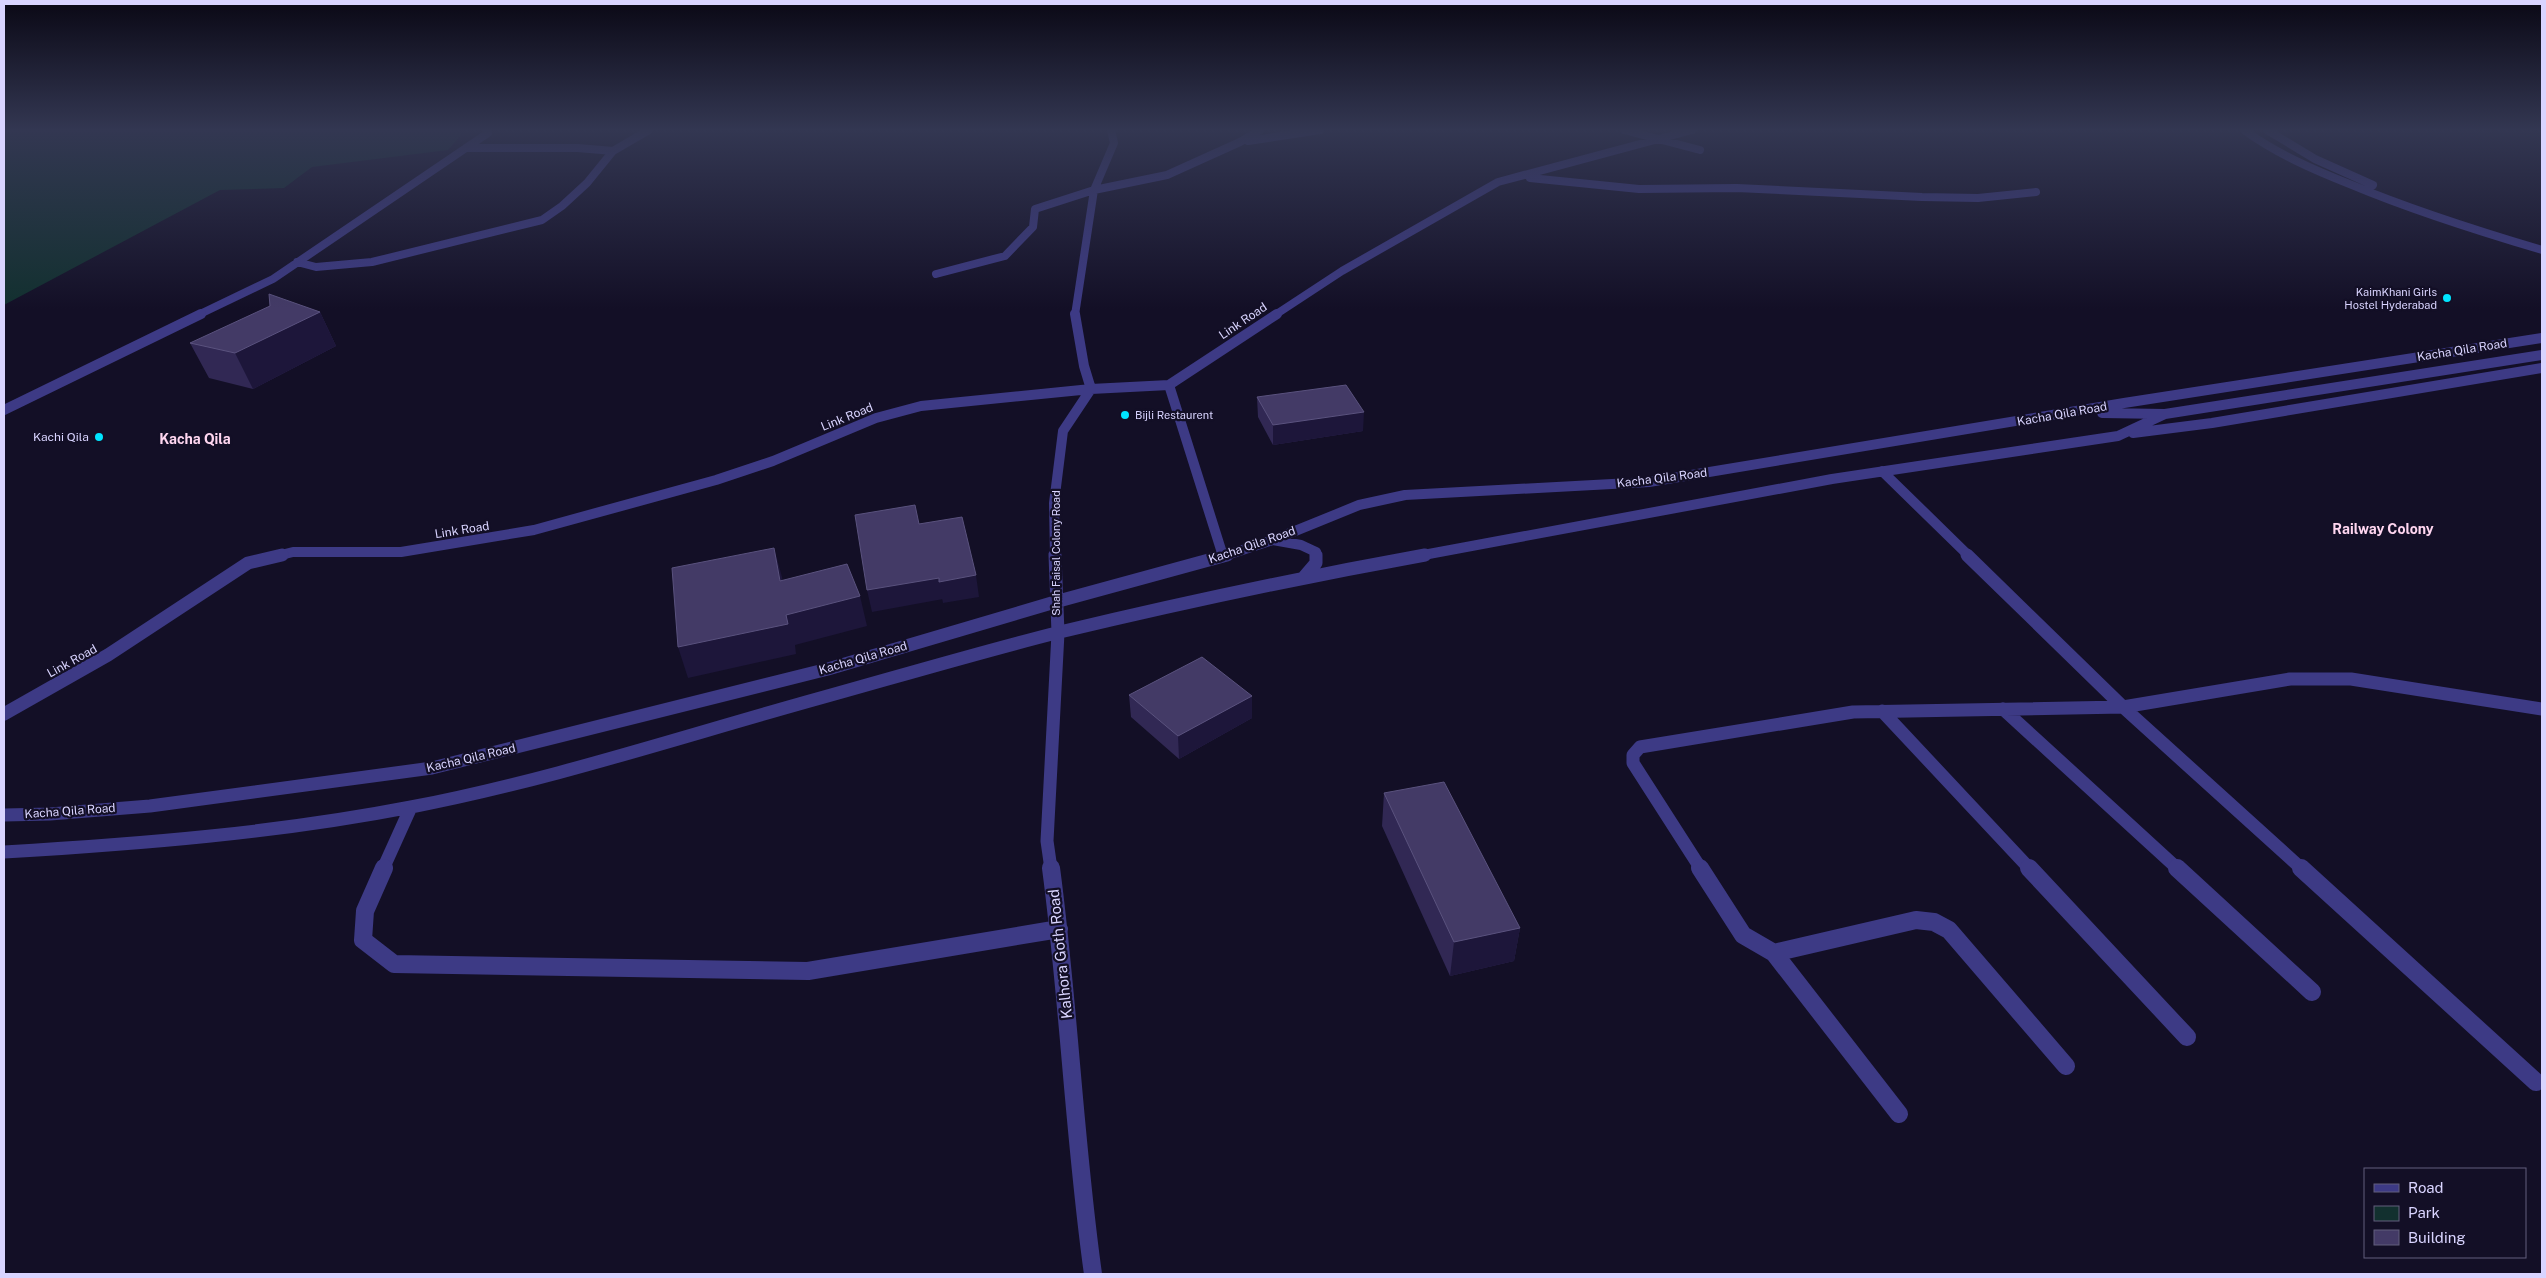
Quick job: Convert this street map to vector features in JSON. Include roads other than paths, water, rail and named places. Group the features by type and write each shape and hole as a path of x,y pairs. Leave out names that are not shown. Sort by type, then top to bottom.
{"street":[{"path":"4,410 272,279 404,190"},
{"path":"297,262 316,267 372,262 542,220 562,206 580,190"},
{"path":"936,274 1005,256 1033,227 1035,209 1094,190 1075,317 1084,366 1091,389"},
{"name":"Link Road","path":"4,714 108,655 248,563 293,552 402,552 534,530 724,477 772,461 876,418 921,406 1091,389 1170,385 1342,270 1484,190"},
{"path":"1772,190 1978,198 2036,192"},
{"path":"2363,190 2542,250"},
{"path":"2382,190 2490,228 2542,243"},
{"name":"Kacha Qila Road","path":"4,815 50,814 159,804 272,791 432,768 828,669 1055,602 1223,556 1273,540 1359,505 1405,495 1649,482 2072,412 2542,338"},
{"path":"2072,412 2165,414 2542,355"},
{"path":"4,852 108,846 273,828 411,806 514,783 686,738 796,705 1058,633 1304,577 1882,472 2212,423 2542,368"},
{"path":"1170,385 1223,556"},
{"name":"Shah Faisal Colony Road","path":"1058,633 1055,602 1054,503 1063,431 1091,389"},
{"path":"2118,436 2165,414"},
{"path":"1882,472 2123,707 2536,1082"},
{"path":"1273,540 1301,545 1316,552 1316,563 1304,577"},
{"name":"Kalhora Goth Road","path":"1058,633 1046,841 1059,929 1083,1203 1093,1274"},
{"path":"1899,1114 1774,953 1744,935 1633,763 1633,754 1640,747 1853,712 2123,707 2290,679 2351,679 2542,709"},
{"path":"2003,709 2312,992"},
{"path":"1882,711 2187,1037"},
{"path":"411,806 365,911 363,940 394,964 808,971 1059,929"},
{"path":"1774,953 1916,920 1934,922 1949,930 2066,1066"}],"place":[{"name":"KaimKhani Girls Hostel Hyderabad","path":"2447,298"},
{"name":"Bijli Restaurent","path":"1125,415"},
{"name":"Kachi Qila","path":"99,437"}],"district":[{"name":"Kacha Qila","path":"195,439"},
{"name":"Railway Colony","path":"2383,529"}]}
